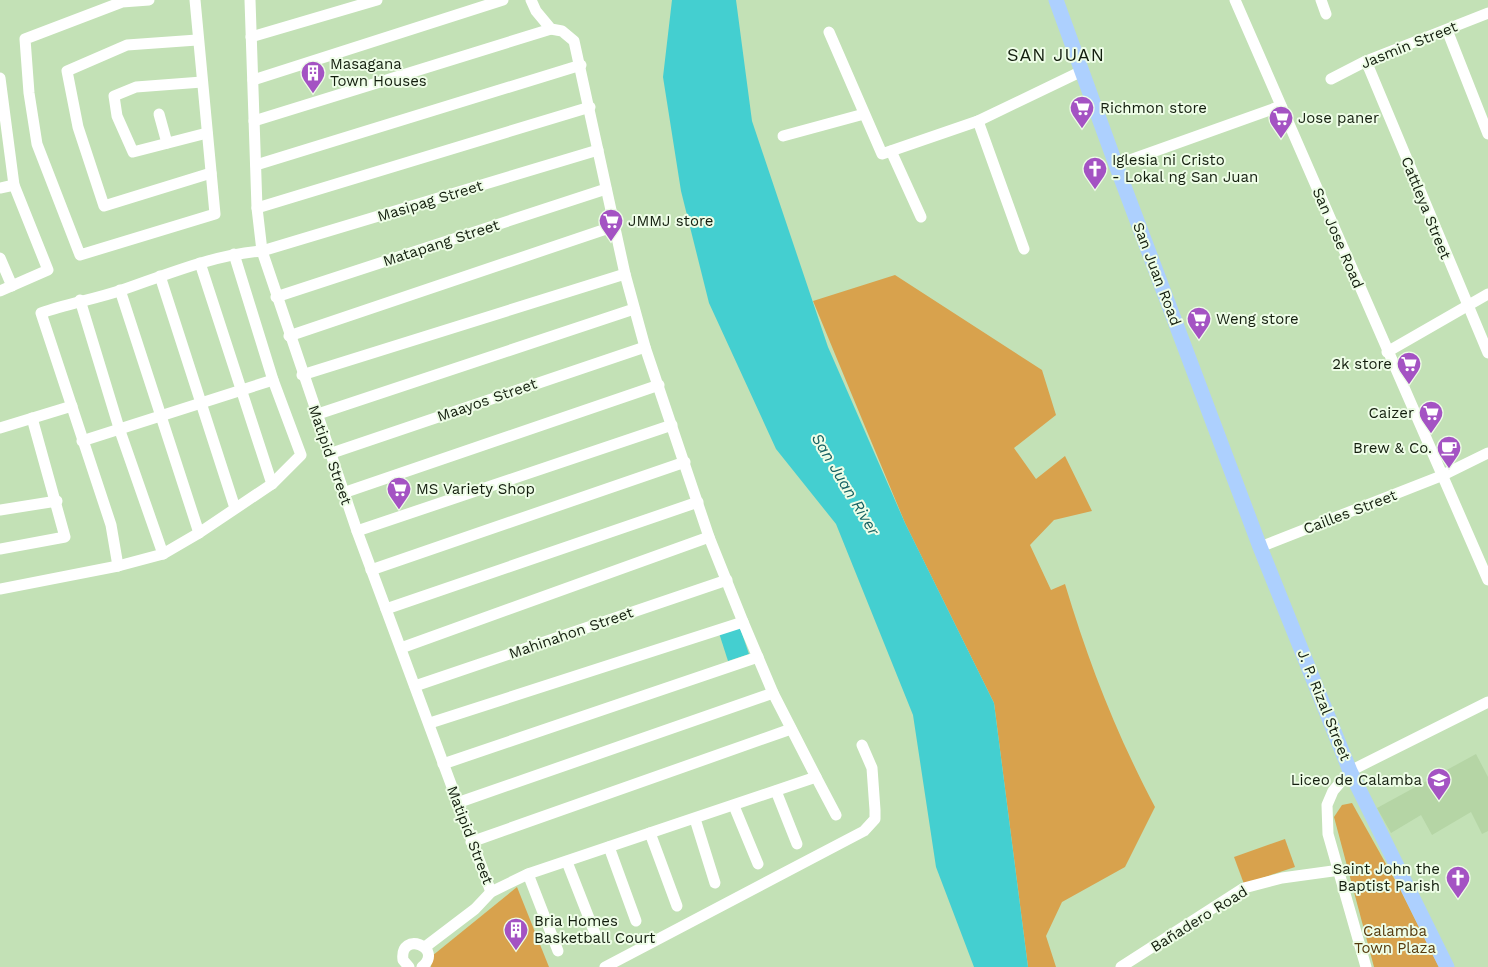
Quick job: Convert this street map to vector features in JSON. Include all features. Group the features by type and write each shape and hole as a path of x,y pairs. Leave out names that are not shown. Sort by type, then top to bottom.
{"main road":[{"name":"San Juan Road","path":"1056,0 1260,547"},
{"name":"J. P. Rizal Street","path":"1260,547 1350,771 1447,967"}],"street":[{"path":"149,0 122,2 25,39 29,93 37,144 80,255 215,214 194,0"},
{"name":"Matipid Street","path":"250,0 257,208 262,251 315,415 491,892"},
{"path":"251,38 377,0"},
{"path":"253,80 503,0"},
{"path":"531,0 536,11 551,29"},
{"name":"San Jose Road","path":"1235,0 1488,580"},
{"path":"1321,0 1326,14"},
{"name":"Jasmin Street","path":"1331,79 1366,61 1488,13"},
{"path":"254,122 551,29 562,31 574,41 581,65 625,274 644,347 659,385 709,537 743,622 791,729 836,815"},
{"path":"1447,30 1488,134"},
{"path":"829,32 882,154 978,121 1082,71"},
{"path":"198,40 127,45 67,71 78,127 104,206 211,173"},
{"name":"Cattleya Street","path":"1366,61 1467,307 1488,353"},
{"path":"256,165 581,65"},
{"path":"0,78 14,185 48,270 0,291"},
{"path":"202,82 136,87 114,96 117,116 133,152 207,133"},
{"path":"1116,165 1281,106"},
{"path":"257,208 590,107"},
{"path":"159,114 167,143"},
{"path":"783,136 864,114"},
{"path":"978,121 1024,250"},
{"name":"Masipag Street","path":"72,406 41,312 120,290 200,263 234,254 262,251 598,150"},
{"path":"891,151 921,216"},
{"path":"0,188 14,185"},
{"name":"Matapang Street","path":"276,297 606,189"},
{"path":"289,336 615,226"},
{"path":"0,589 118,566 163,554 199,533 272,484 301,455 273,380 234,254"},
{"path":"0,258 12,286"},
{"path":"200,263 272,484"},
{"path":"302,376 625,274"},
{"path":"160,276 234,508"},
{"path":"120,290 199,533"},
{"path":"1387,352 1488,294"},
{"path":"80,300 119,428 163,554"},
{"path":"315,415 634,309"},
{"name":"Maayos Street","path":"329,454 644,347"},
{"path":"82,441 273,380"},
{"path":"343,493 659,385"},
{"path":"0,428 72,406 111,525 118,566"},
{"path":"0,549 65,537 57,501 32,418"},
{"path":"357,532 672,425"},
{"name":"Cailles Street","path":"1260,547 1441,476 1488,453"},
{"path":"371,570 685,462"},
{"path":"0,510 57,501"},
{"path":"386,609 698,502"},
{"path":"400,648 709,537"},
{"name":"Mahinahon Street","path":"415,686 727,580"},
{"path":"430,723 743,622"},
{"path":"443,764 758,658"},
{"path":"457,803 774,693"},
{"path":"1366,967 1340,870 1328,834 1327,805 1333,791 1350,771 1488,702"},
{"path":"471,842 791,729"},
{"path":"605,967 864,831 874,819 875,810 872,768 862,745"},
{"path":"425,947 475,909 491,892 528,874 816,777"},
{"path":"776,791 797,844"},
{"path":"734,806 758,864"},
{"path":"695,819 715,883"},
{"path":"650,833 677,906"},
{"path":"609,847 636,921"},
{"path":"567,862 596,936"},
{"name":"Bañadero Road","path":"1121,967 1244,888 1282,878 1340,870"},
{"path":"528,874 558,951"},
{"path":"409,967 403,960 406,948 413,943 425,947"},
{"path":"422,967 428,959 425,947"}],"shaded area":[{"name":"Liceo de Calamba","path":"1476,754 1488,777 1488,831 1482,834 1471,812 1432,835 1421,815 1391,833 1377,808"}],"green space":[{"path":"895,275 1042,370 1056,415 1014,448 1036,479 1065,456 1092,511 1054,520 1030,545 1051,590 1065,584 1104,698 1155,807 1125,867 1062,902 1046,936 1056,967 1028,967 994,703 905,523 813,301"},
{"name":"Calamba Town Plaza","path":"1352,803 1400,889 1439,967 1374,967 1334,817 1342,805"},
{"path":"1285,839 1295,867 1244,884 1234,857"},
{"path":"517,887 549,967 431,967 432,956"}],"water":[{"name":"San Juan River","path":"672,0 736,0 752,121 828,347 905,523 994,703 1028,967 974,967 936,867 913,715 836,524 776,449 709,303 681,191 663,77"},
{"path":"739,625 749,654 728,661 719,633"}],"place":[{"name":"Masagana Town Houses","path":"313,94"},
{"name":"Richmon store","path":"1082,129"},
{"name":"Jose paner","path":"1281,139"},
{"name":"Iglesia ni Cristo - Lokal ng San Juan","path":"1095,190"},
{"name":"JMMJ store","path":"611,242"},
{"name":"Weng store","path":"1199,340"},
{"name":"2k store","path":"1409,385"},
{"name":"Caizer","path":"1431,434"},
{"name":"Brew & Co.","path":"1449,469"},
{"name":"MS Variety Shop","path":"399,510"},
{"name":"Liceo de Calamba","path":"1439,801"},
{"name":"Saint John the Baptist Parish","path":"1458,899"},
{"name":"Bria Homes Basketball Court","path":"516,951"}],"district":[{"name":"SAN JUAN","path":"1056,55"}]}
